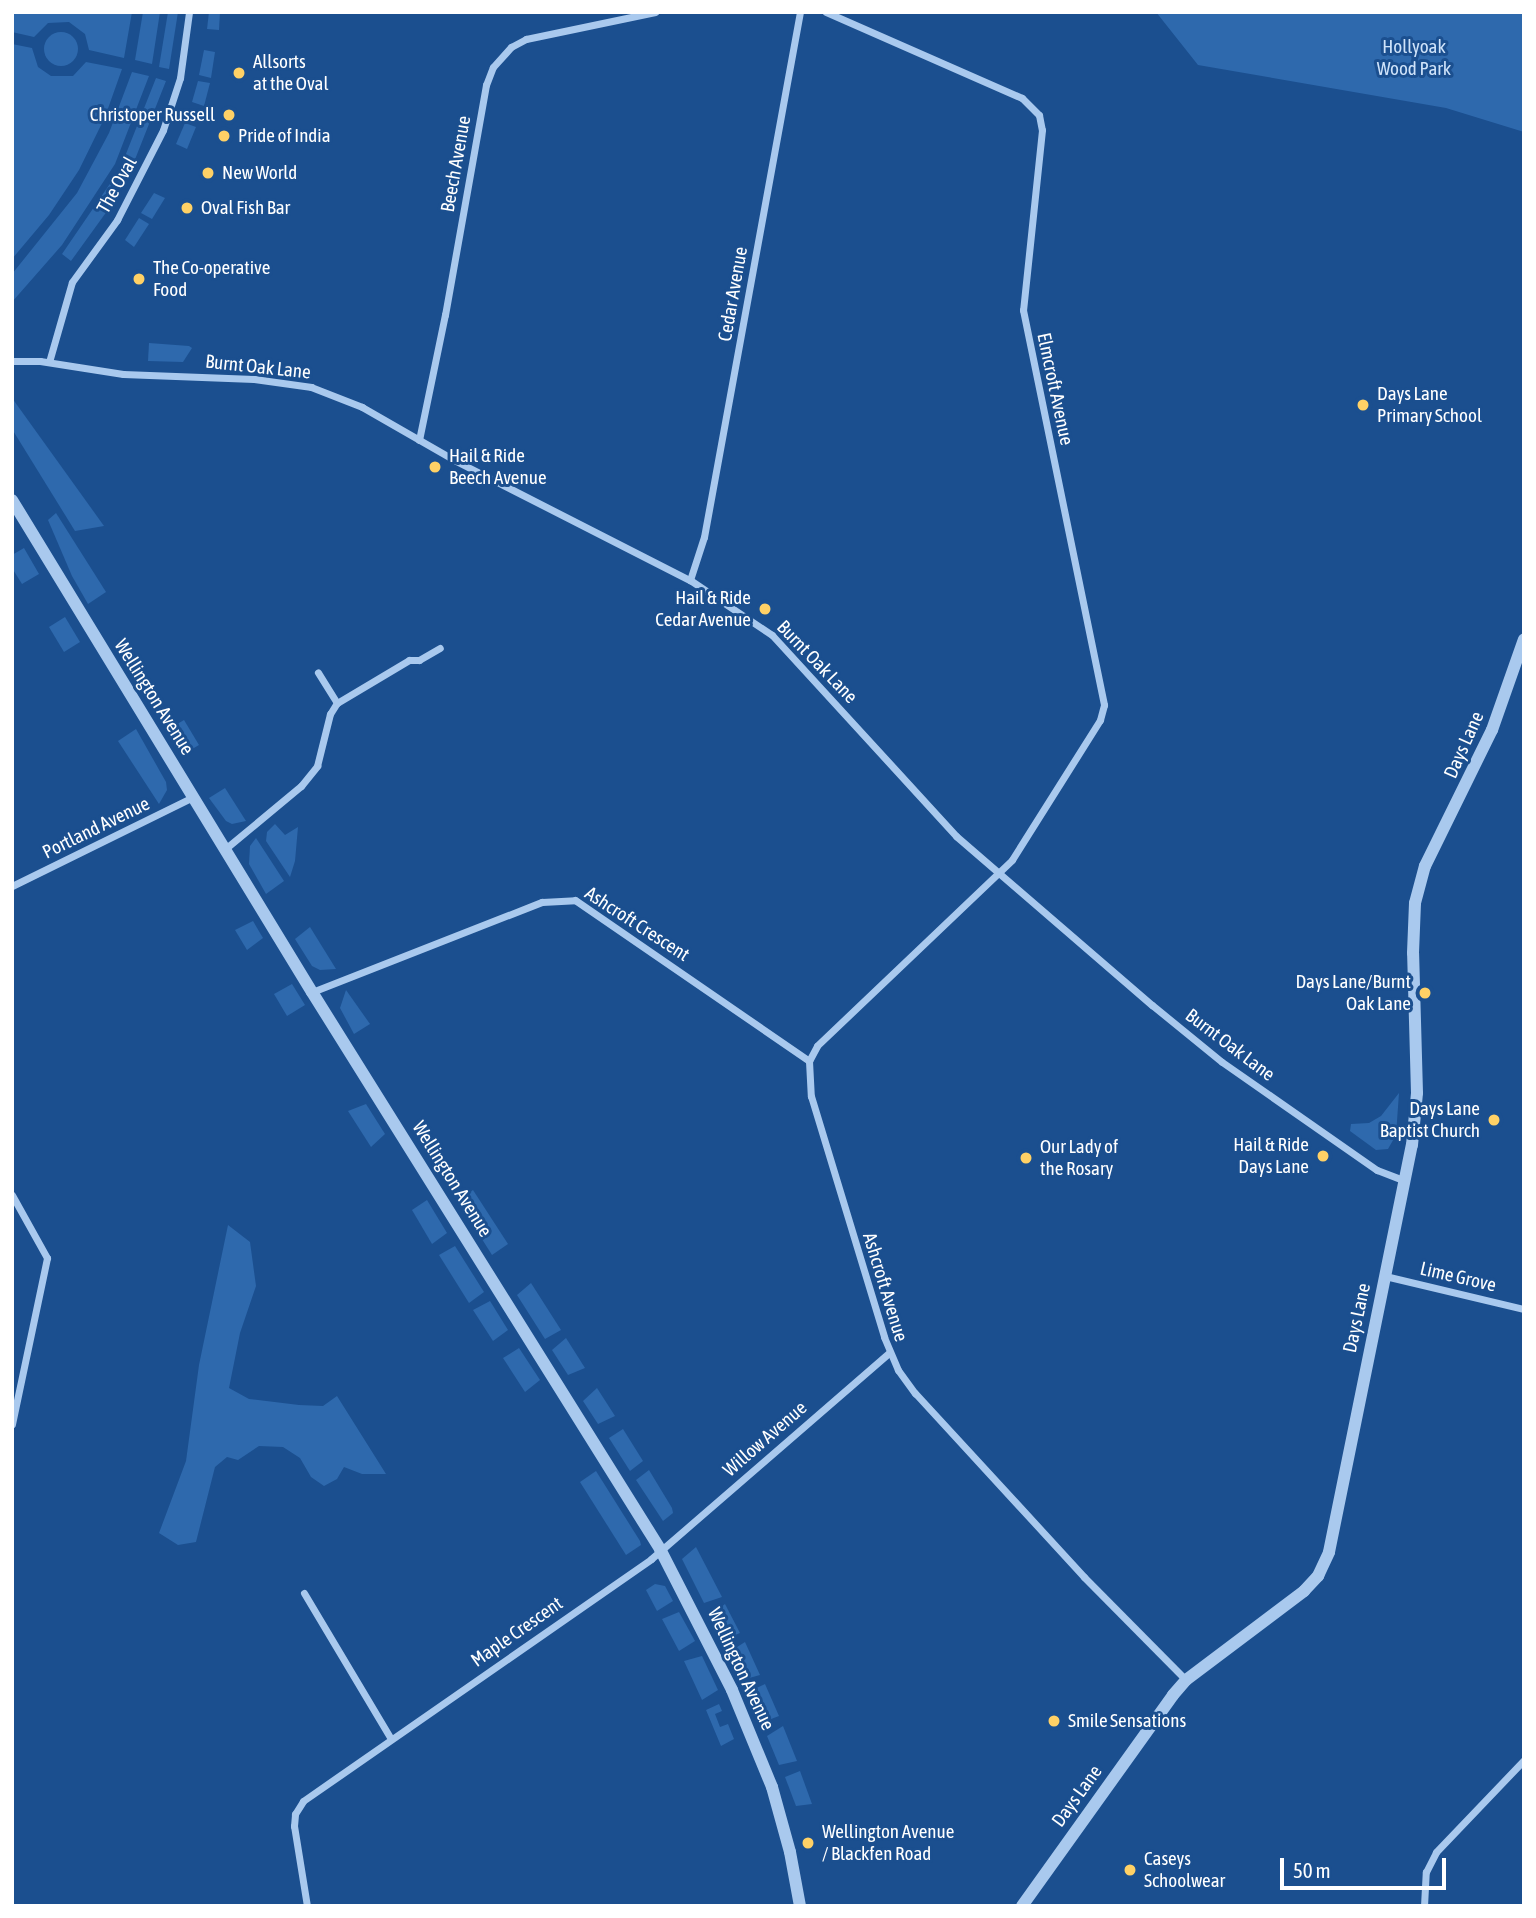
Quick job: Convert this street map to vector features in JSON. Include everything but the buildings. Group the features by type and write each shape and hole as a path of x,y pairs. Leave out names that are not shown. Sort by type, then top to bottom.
{"street":[{"name":"The Oval","path":"49,362 72,282 117,220 163,130 180,78 189,12"},
{"name":"Beech Avenue","path":"419,440 445,319 486,85 493,67 511,47 526,39 655,12"},
{"name":"Cedar Avenue","path":"690,580 705,537 800,12"},
{"name":"Elmcroft Avenue","path":"826,12 1022,98 1033,106 1041,122 1023,310 1104,705 1100,720 1018,850 998,873"},
{"name":"Burnt Oak Lane","path":"12,361 49,362 123,374 254,379 300,384 340,397 721,598 779,642 956,836 998,873 1222,1062 1377,1170 1407,1181"},
{"name":"Wellington Avenue","path":"12,500 312,992 660,1549 732,1690 772,1787 790,1852 800,1906"},
{"name":"Days Lane","path":"1023,1906 1140,1739 1186,1680 1304,1591 1326,1560 1407,1181 1417,1093 1412,936 1415,903 1425,866 1492,730 1524,639"},
{"path":"225,849 312,775 330,714 337,703 409,660 419,660 440,648"},
{"path":"318,672 337,703"},
{"name":"Portland Avenue","path":"12,886 193,797"},
{"path":"809,1061 817,1046 998,873"},
{"name":"Ashcroft Crescent","path":"312,992 542,902 575,900 809,1061"},
{"name":"Ashcroft Avenue","path":"809,1061 811,1096 889,1353 898,1370 923,1402 1084,1577 1186,1680"},
{"path":"12,1195 47,1258 12,1424"},
{"name":"Lime Grove","path":"1385,1276 1524,1309"},
{"name":"Willow Avenue","path":"660,1549 889,1353"},
{"name":"Maple Crescent","path":"307,1906 294,1826 295,1814 303,1801 651,1559 660,1549"},
{"path":"304,1593 391,1739"},
{"path":"1424,1906 1429,1862 1524,1760"}],"green space":[{"path":"12,12 132,12 124,58 89,50 85,34 69,22 48,23 34,37 12,32"},
{"path":"143,12 160,12 152,64 135,60"},
{"path":"168,12 178,12 169,69 159,67"},
{"path":"209,12 220,12 219,30 207,29"},
{"name":"Hollyoak Wood Park","path":"1156,12 1524,12 1524,132 1446,108 1198,65"},
{"path":"61,32 73,37 78,49 73,61 61,66 49,61 44,49 49,37"},
{"path":"12,44 32,48 38,67 51,76 73,76 86,62 122,69 105,117 79,170 49,215 12,259"},
{"path":"204,50 215,52 211,78 199,75"},
{"path":"132,72 149,76 115,164 62,245 12,302 12,274 77,193 109,133"},
{"path":"156,78 166,81 132,167 110,207 71,261 62,254 120,169"},
{"path":"198,81 210,83 204,106 192,102"},
{"path":"185,123 196,127 187,149 176,144"},
{"path":"154,193 165,198 152,219 141,213"},
{"path":"139,218 149,224 134,247 125,240"},
{"path":"149,343 192,348 183,362 148,361"},
{"path":"12,398 104,526 75,531 12,429"},
{"path":"56,513 106,592 88,604 72,576 48,520"},
{"path":"24,548 39,574 22,584 12,568 12,555"},
{"path":"65,617 80,642 64,652 49,627"},
{"path":"184,720 199,745 182,755 167,730"},
{"path":"136,729 166,782 167,790 159,804 118,741"},
{"path":"225,788 246,821 232,824 226,821 209,798"},
{"path":"275,824 285,835 298,827 295,861 290,877 266,841 267,832"},
{"path":"256,838 284,881 266,894 249,864 250,846"},
{"path":"253,921 263,938 247,950 235,930"},
{"path":"310,927 336,969 320,970 312,966 295,939"},
{"path":"292,984 305,1005 287,1016 274,994"},
{"path":"346,990 370,1024 354,1034 340,1008"},
{"path":"1399,1093 1396,1135 1388,1149 1376,1150 1350,1131 1351,1124 1369,1123 1381,1116"},
{"path":"366,1104 385,1134 371,1147 348,1111"},
{"path":"473,1190 508,1244 492,1255 458,1201"},
{"path":"427,1200 447,1233 432,1244 412,1210"},
{"path":"228,1225 250,1242 256,1286 240,1333 229,1388 249,1399 299,1405 323,1406 337,1396 386,1474 362,1474 344,1467 337,1479 324,1486 311,1477 300,1458 283,1447 259,1446 238,1460 227,1457 215,1467 196,1542 178,1545 159,1533 186,1461 199,1365"},
{"path":"455,1246 484,1292 469,1303 439,1255"},
{"path":"531,1283 561,1330 545,1339 517,1295"},
{"path":"490,1301 508,1330 493,1341 473,1310"},
{"path":"566,1338 585,1368 568,1375 552,1350"},
{"path":"519,1348 540,1380 525,1392 503,1358"},
{"path":"597,1388 615,1416 598,1424 583,1401"},
{"path":"623,1429 643,1461 630,1471 609,1438"},
{"path":"649,1470 672,1508 673,1513 663,1521 636,1480"},
{"path":"596,1471 640,1541 641,1545 626,1555 580,1482"},
{"path":"696,1547 722,1597 704,1603 682,1559"},
{"path":"655,1584 665,1586 673,1601 657,1611 646,1590"},
{"path":"725,1604 740,1633 723,1640 711,1615"},
{"path":"679,1612 695,1641 679,1651 662,1619"},
{"path":"745,1642 760,1675 742,1680 729,1652"},
{"path":"702,1656 718,1690 702,1700 684,1661"},
{"path":"765,1684 779,1716 761,1723 748,1692"},
{"path":"719,1704 722,1711 715,1714 720,1727 728,1724 734,1739 721,1746 706,1710"},
{"path":"783,1726 797,1761 779,1765 767,1736"},
{"path":"800,1771 812,1804 796,1806 785,1777"}],"place":[{"name":"Allsorts at the Oval","path":"239,73"},
{"name":"Christoper Russell","path":"229,115"},
{"name":"Pride of India","path":"224,136"},
{"name":"New World","path":"208,173"},
{"name":"Oval Fish Bar","path":"187,208"},
{"name":"The Co-operative Food","path":"139,279"},
{"name":"Days Lane Primary School","path":"1363,405"},
{"name":"Hail & Ride Beech Avenue","path":"435,467"},
{"name":"Hail & Ride Cedar Avenue","path":"765,609"},
{"name":"Days Lane/Burnt Oak Lane","path":"1425,993"},
{"name":"Days Lane Baptist Church","path":"1494,1120"},
{"name":"Hail & Ride Days Lane","path":"1323,1156"},
{"name":"Our Lady of the Rosary","path":"1026,1158"},
{"name":"Smile Sensations","path":"1054,1721"},
{"name":"Wellington Avenue / Blackfen Road","path":"808,1843"},
{"name":"Caseys Schoolwear","path":"1130,1870"}]}
